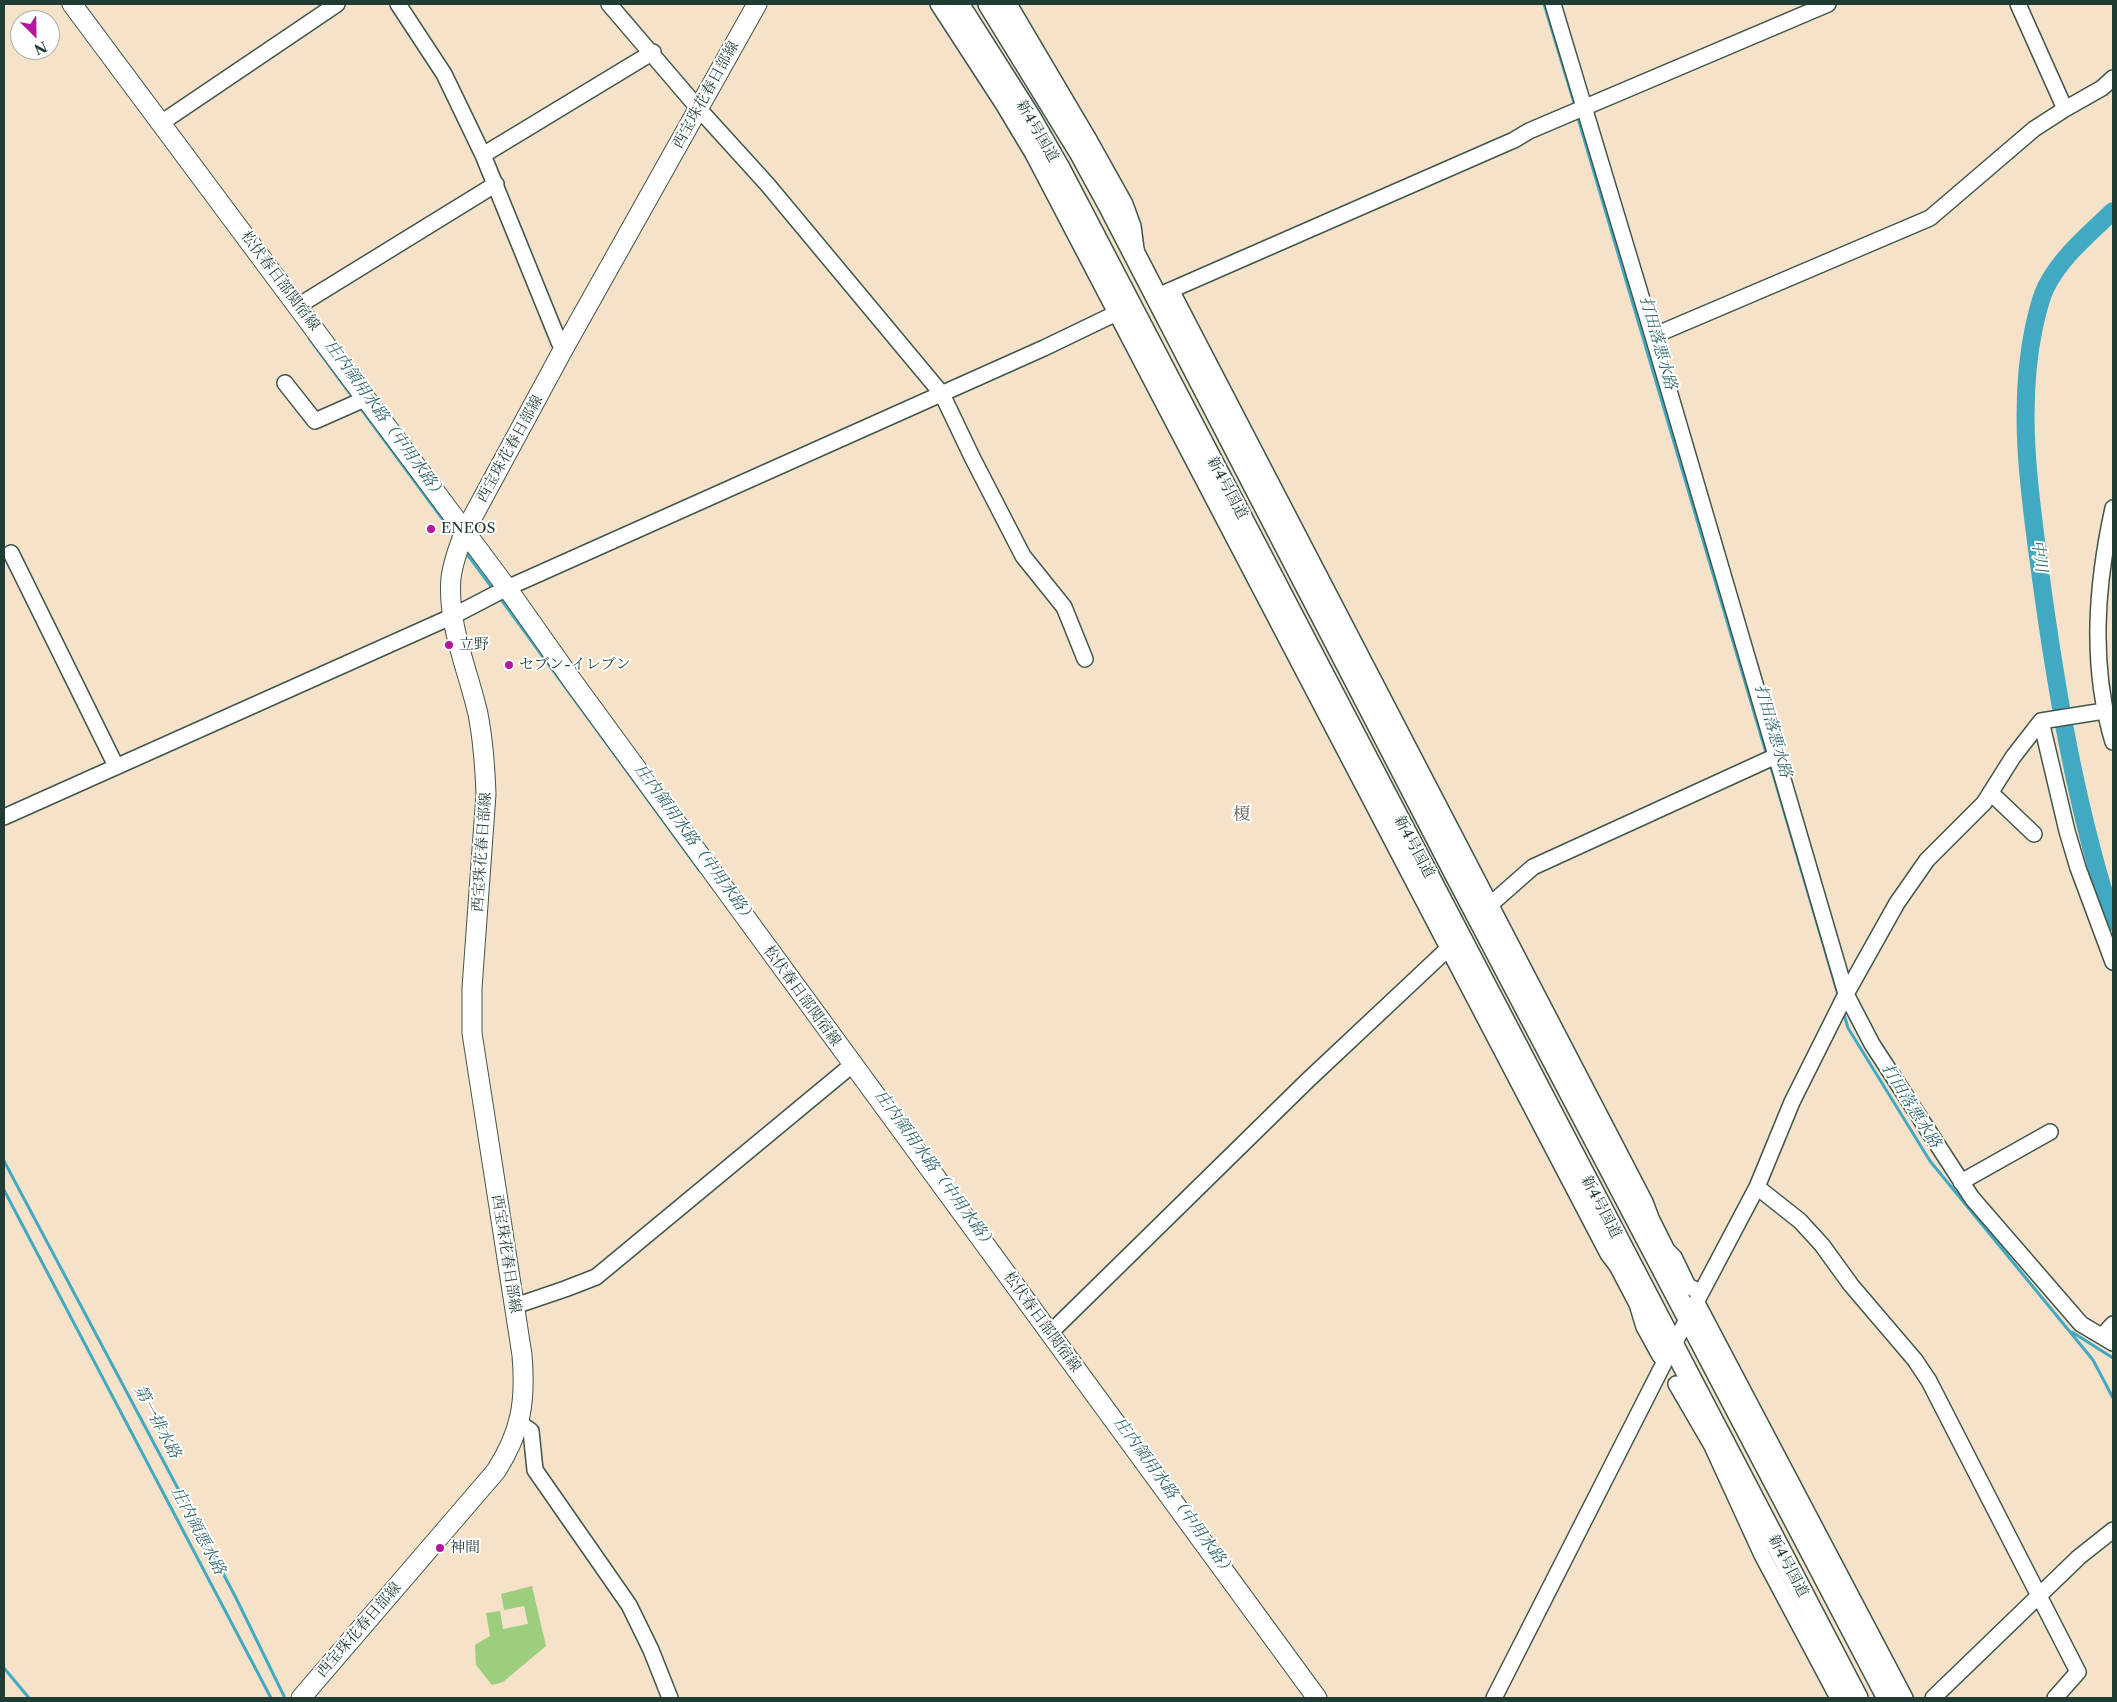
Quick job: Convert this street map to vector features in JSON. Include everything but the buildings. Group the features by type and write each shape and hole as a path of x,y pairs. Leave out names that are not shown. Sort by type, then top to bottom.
{"highway":[{"name":"新4号国道","path":"958,4 1030,116 1124,310 1667,1351 1857,1698"},
{"name":"新4号国道","path":"989,4 1080,152 1138,260 1164,293 1655,1239 1693,1303 1888,1698"}],"main road":[{"name":"松伏春日部関宿線","path":"72,4 507,588 574,684 852,1065 1050,1332 1317,1698"},
{"name":"西宝珠花春日部線","path":"301,1698 496,1471 510,1450 520,1423 525,1381 472,1033 472,988 486,794 485,765 478,714 453,616 451,579 457,552 465,531 564,348 757,4"}],"street":[{"path":"161,123 337,4"},
{"path":"398,4 444,74 496,184 559,342 564,348"},
{"path":"609,4 653,52 698,108 767,184 942,394 1023,556 1064,607 1085,659"},
{"path":"4,817 453,616 507,588 942,394 1124,310 1004,104 938,4"},
{"path":"1009,4 1125,204 1133,226 1138,260"},
{"path":"1553,4 1653,336 1846,994 1872,1044 1972,1198 2081,1324 2108,1339 2113,1324"},
{"path":"1164,293 1584,108 1828,4"},
{"path":"2018,4 2065,109"},
{"path":"483,155 653,52"},
{"path":"1653,336 1930,218 2034,129 2102,88 2113,78"},
{"path":"298,306 496,184"},
{"path":"285,383 315,421 367,398"},
{"path":"2113,508 2105,547 2098,609 2097,653 2104,711 2113,742"},
{"path":"11,553 116,766"},
{"path":"2098,609 2113,606"},
{"path":"1494,1698 1667,1351 1757,1187 1792,1102 1846,994 1897,903 1927,860 1984,803 2013,757 2041,721 2104,711"},
{"path":"2041,721 2069,841 2113,962"},
{"path":"1484,910 1533,867 1776,756"},
{"path":"1991,793 2034,834"},
{"path":"1050,1332 1308,1081 1455,943"},
{"path":"515,1306 565,1290 596,1277 852,1065"},
{"path":"1961,1182 2050,1132"},
{"path":"1757,1187 1806,1227 1822,1245 1851,1285 1915,1360 1929,1381 2078,1672 2055,1698"},
{"path":"1655,1239 1674,1256 1688,1286 1693,1303 1905,1698"},
{"path":"1676,1384 1713,1434 1762,1556 1838,1698"},
{"path":"520,1423 531,1430 535,1470 629,1605 651,1650 670,1698"},
{"path":"1933,1698 2079,1557 2113,1530"}],"green space":[{"path":"532,1586 546,1646 503,1682 492,1685 476,1665 475,1645 490,1636 486,1613 500,1611 503,1629 528,1624 524,1606 504,1610 501,1594"}],"waterway":[{"name":"打田落悪水路","path":"1544,4 1575,106"},
{"name":"打田落悪水路","path":"1577,115 1767,756"},
{"name":"中川","path":"2113,211 2067,256 2052,276 2044,292 2035,322 2026,388 2026,449 2032,510 2060,704 2088,836 2113,922"},
{"name":"庄内領用水路（中用水路）","path":"309,338 354,399"},
{"name":"庄内領用水路（中用水路）","path":"359,406 455,536"},
{"name":"庄内領用水路（中用水路）","path":"464,550 493,589"},
{"name":"庄内領用水路（中用水路）","path":"500,598 700,871"},
{"name":"打田落悪水路","path":"1770,764 1839,998"},
{"name":"打田落悪水路","path":"1843,1011 1848,1028 1930,1161 2093,1360 2113,1398"},
{"name":"第一排水路","path":"4,1161 235,1596 284,1696"},
{"name":"庄内領悪水路","path":"4,1190 271,1698"},
{"path":"2072,1332 2113,1358"},
{"path":"4,1668 29,1698"}],"place":[{"name":"ENEOS","path":"431,529"},
{"name":"立野","path":"449,645"},
{"name":"セブン-イレブン","path":"509,665"},
{"name":"神間","path":"440,1548"}],"district":[{"name":"榎","path":"1242,815"}]}
